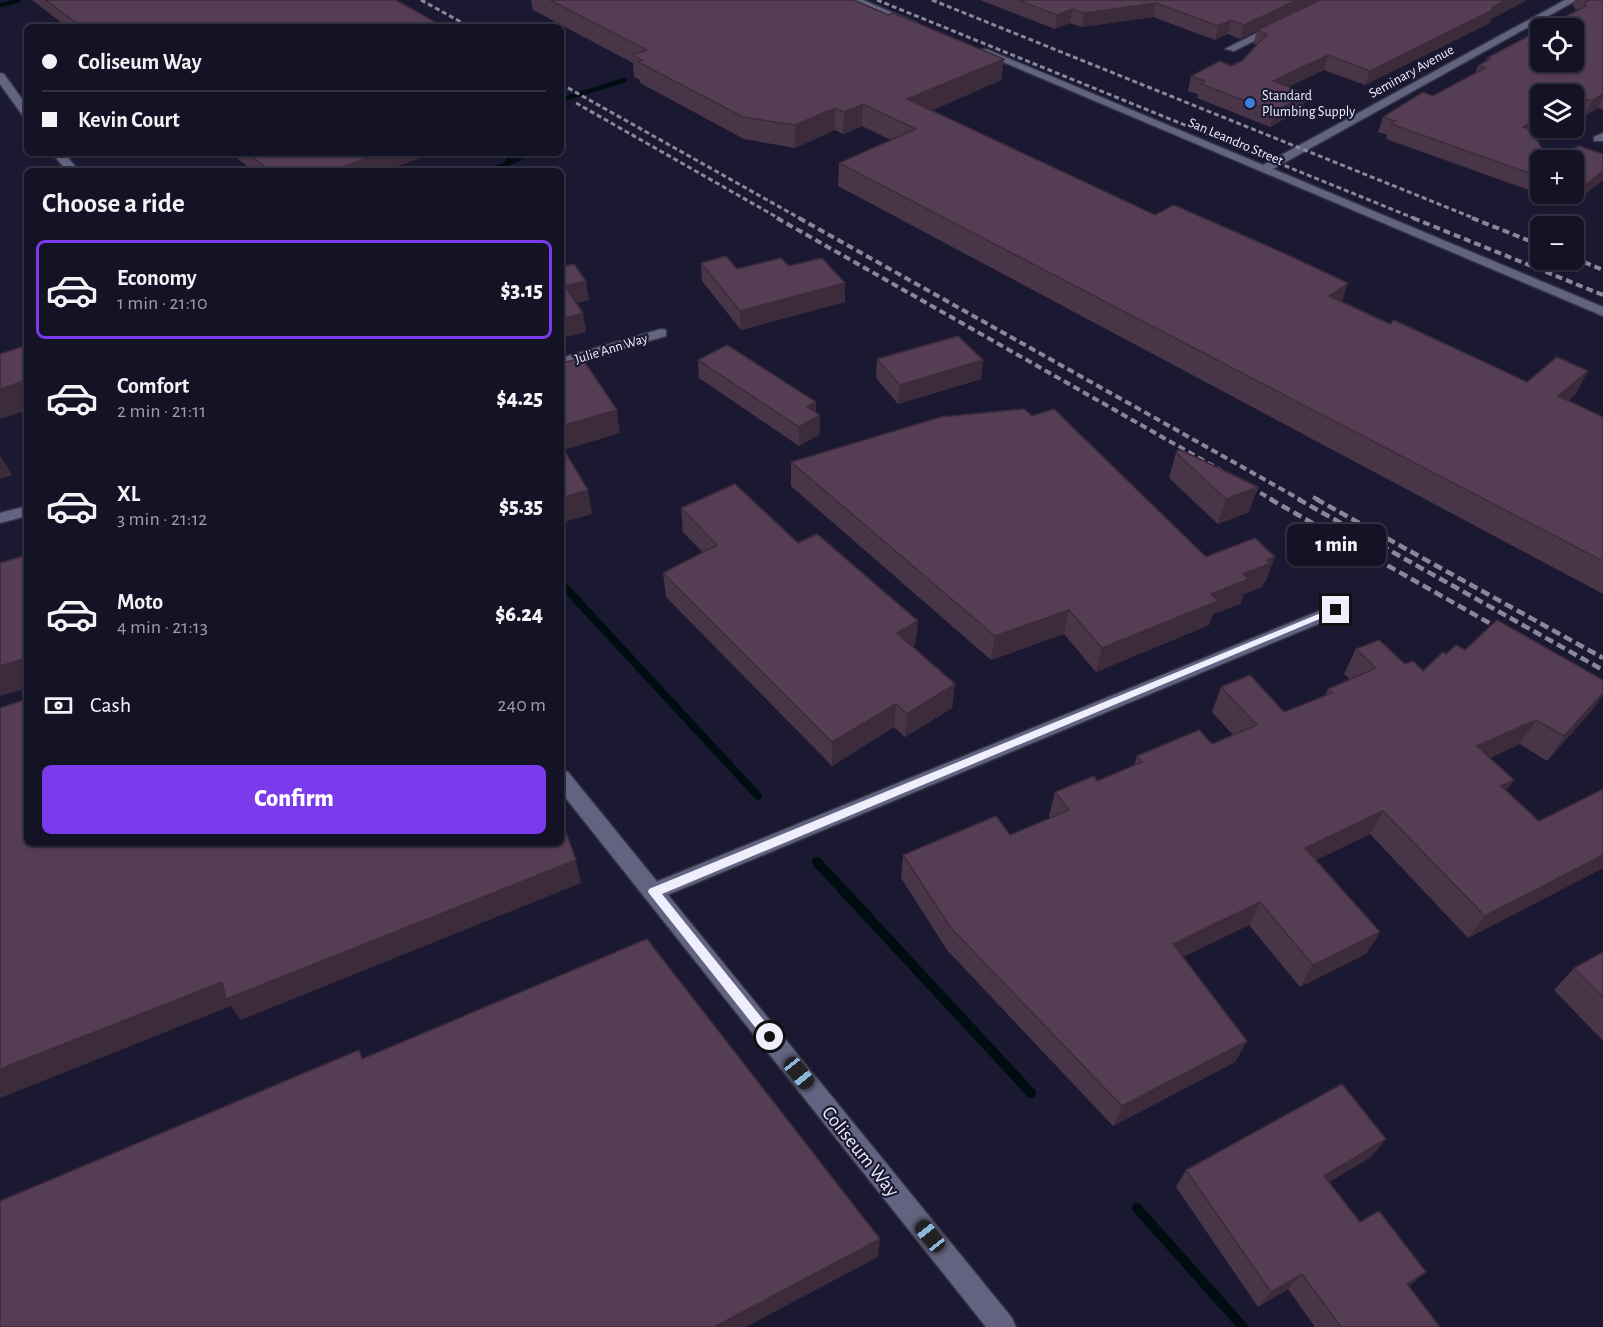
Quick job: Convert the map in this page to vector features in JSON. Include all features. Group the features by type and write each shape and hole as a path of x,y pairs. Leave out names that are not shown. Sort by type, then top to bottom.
{"street":[{"path":"855,0 918,25"},
{"name":"Seminary Avenue","path":"1264,169 1572,0"},
{"path":"1230,49 1293,20"},
{"name":"San Leandro Street","path":"971,47 1603,312"},
{"path":"0,76 24,110"},
{"path":"60,156 70,168"},
{"name":"Julie Ann Way","path":"564,362 661,333"},
{"path":"0,518 24,512"},
{"path":"653,892 1336,610"},
{"name":"Coliseum Way","path":"564,782 1003,1327"}],"building":[{"path":"46,0 396,0 439,24 78,24"},
{"path":"550,0 854,0 888,15 893,13 1004,59 907,99 1155,215 1174,205 1286,254 1348,283 1329,296 1390,324 1394,320 1527,382 1557,357 1588,371 1558,396 1603,417 1603,561 839,163 916,129 863,104 844,112 835,108 795,125 743,117 638,62 642,60 632,55 647,50"},
{"path":"1018,0 1297,0 1244,25 1231,20 1218,26 1156,3 1084,13 1072,9 1057,15"},
{"path":"1320,0 1506,0 1491,8 1495,9 1370,71 1328,55 1273,81 1307,94 1274,112 1201,84 1205,81 1191,76 1220,61 1231,66 1242,61 1267,34 1257,30"},
{"path":"1589,0 1603,0 1603,94 1592,101 1584,98 1584,84 1530,84 1530,123 1523,127 1530,129 1530,138 1536,138 1543,150 1530,150 1530,173 1391,124 1395,121 1383,117 1423,92 1433,96 1485,68 1478,66 1490,59 1487,58 1530,35 1530,72 1584,72 1584,18 1563,18 1586,6 1585,3"},
{"path":"1579,146 1603,154 1603,171 1584,186 1584,150 1570,150"},
{"path":"251,156 373,156 339,168 267,168"},
{"path":"726,256 737,269 781,258 789,266 822,258 845,283 740,311 701,263"},
{"path":"574,264 586,281 565,286 583,313 564,318 564,266"},
{"path":"958,336 983,360 900,385 877,359"},
{"path":"727,345 816,402 807,407 820,415 799,427 698,360"},
{"path":"24,346 24,381 0,389 0,354"},
{"path":"582,358 617,410 564,425 564,362"},
{"path":"1024,409 1032,416 1054,409 1206,557 1255,538 1275,557 1267,560 1271,563 1243,574 1249,579 1211,594 1218,601 1102,648 1069,610 995,636 791,462 941,417"},
{"path":"1179,449 1258,487 1226,499 1176,453"},
{"path":"564,450 588,490 564,497"},
{"path":"735,484 798,543 817,534 918,621 897,633 955,684 907,714 896,704 832,742 663,573 717,545 681,508"},
{"path":"24,556 24,659 0,666 0,563"},
{"path":"1497,620 1603,680 1603,693 1564,736 1536,720 1477,746 1514,780 1501,786 1539,821 1603,789 1603,855 1485,916 1383,811 1305,848 1380,932 1313,965 1260,902 1173,944 1247,1041 1122,1106 951,928 903,855 996,816 1010,835 1069,810 1055,792 1094,776 1097,781 1142,762 1137,756 1199,730 1212,744 1257,725 1221,687 1250,675 1284,712 1332,693 1328,689 1376,668 1356,649 1379,640 1405,664 1413,661 1423,671 1443,652 1446,654 1456,645 1465,650"},
{"path":"24,700 24,846 564,846 564,827 576,860 226,999 222,982 0,1069 0,708"},
{"path":"647,939 880,1239 714,1327 0,1327 0,1201 359,1050 362,1059"},
{"path":"1603,952 1603,997 1574,968"},
{"path":"1342,1084 1386,1139 1324,1176 1360,1222 1379,1211 1426,1272 1407,1284 1440,1327 1341,1327 1302,1274 1271,1292 1186,1170"}],"waterway":[{"path":"2,5 19,0"},
{"path":"564,99 625,80"},
{"path":"506,164 510,156"},
{"path":"506,164 519,159"},
{"path":"497,168 506,164"},
{"path":"564,586 758,796"},
{"path":"817,862 1031,1093"},
{"path":"1137,1208 1243,1327"}],"railway":[{"path":"421,0 465,24"},
{"path":"877,0 1416,219"},
{"path":"932,0 1476,219"},
{"path":"564,86 801,219"},
{"path":"576,103 780,219"},
{"path":"777,218 1222,471"},
{"path":"799,218 1301,500"},
{"path":"1413,218 1603,295"},
{"path":"1472,218 1530,241"},
{"path":"1584,262 1603,270"},
{"path":"1241,482 1273,500"},
{"path":"1313,497 1319,500"},
{"path":"1270,499 1507,633"},
{"path":"1298,499 1603,670"},
{"path":"1316,499 1603,658"}],"place":[{"name":"Standard Plumbing Supply","path":"1250,103"}],"route":[{"path":"770,1037 653,892 1336,610"}]}
